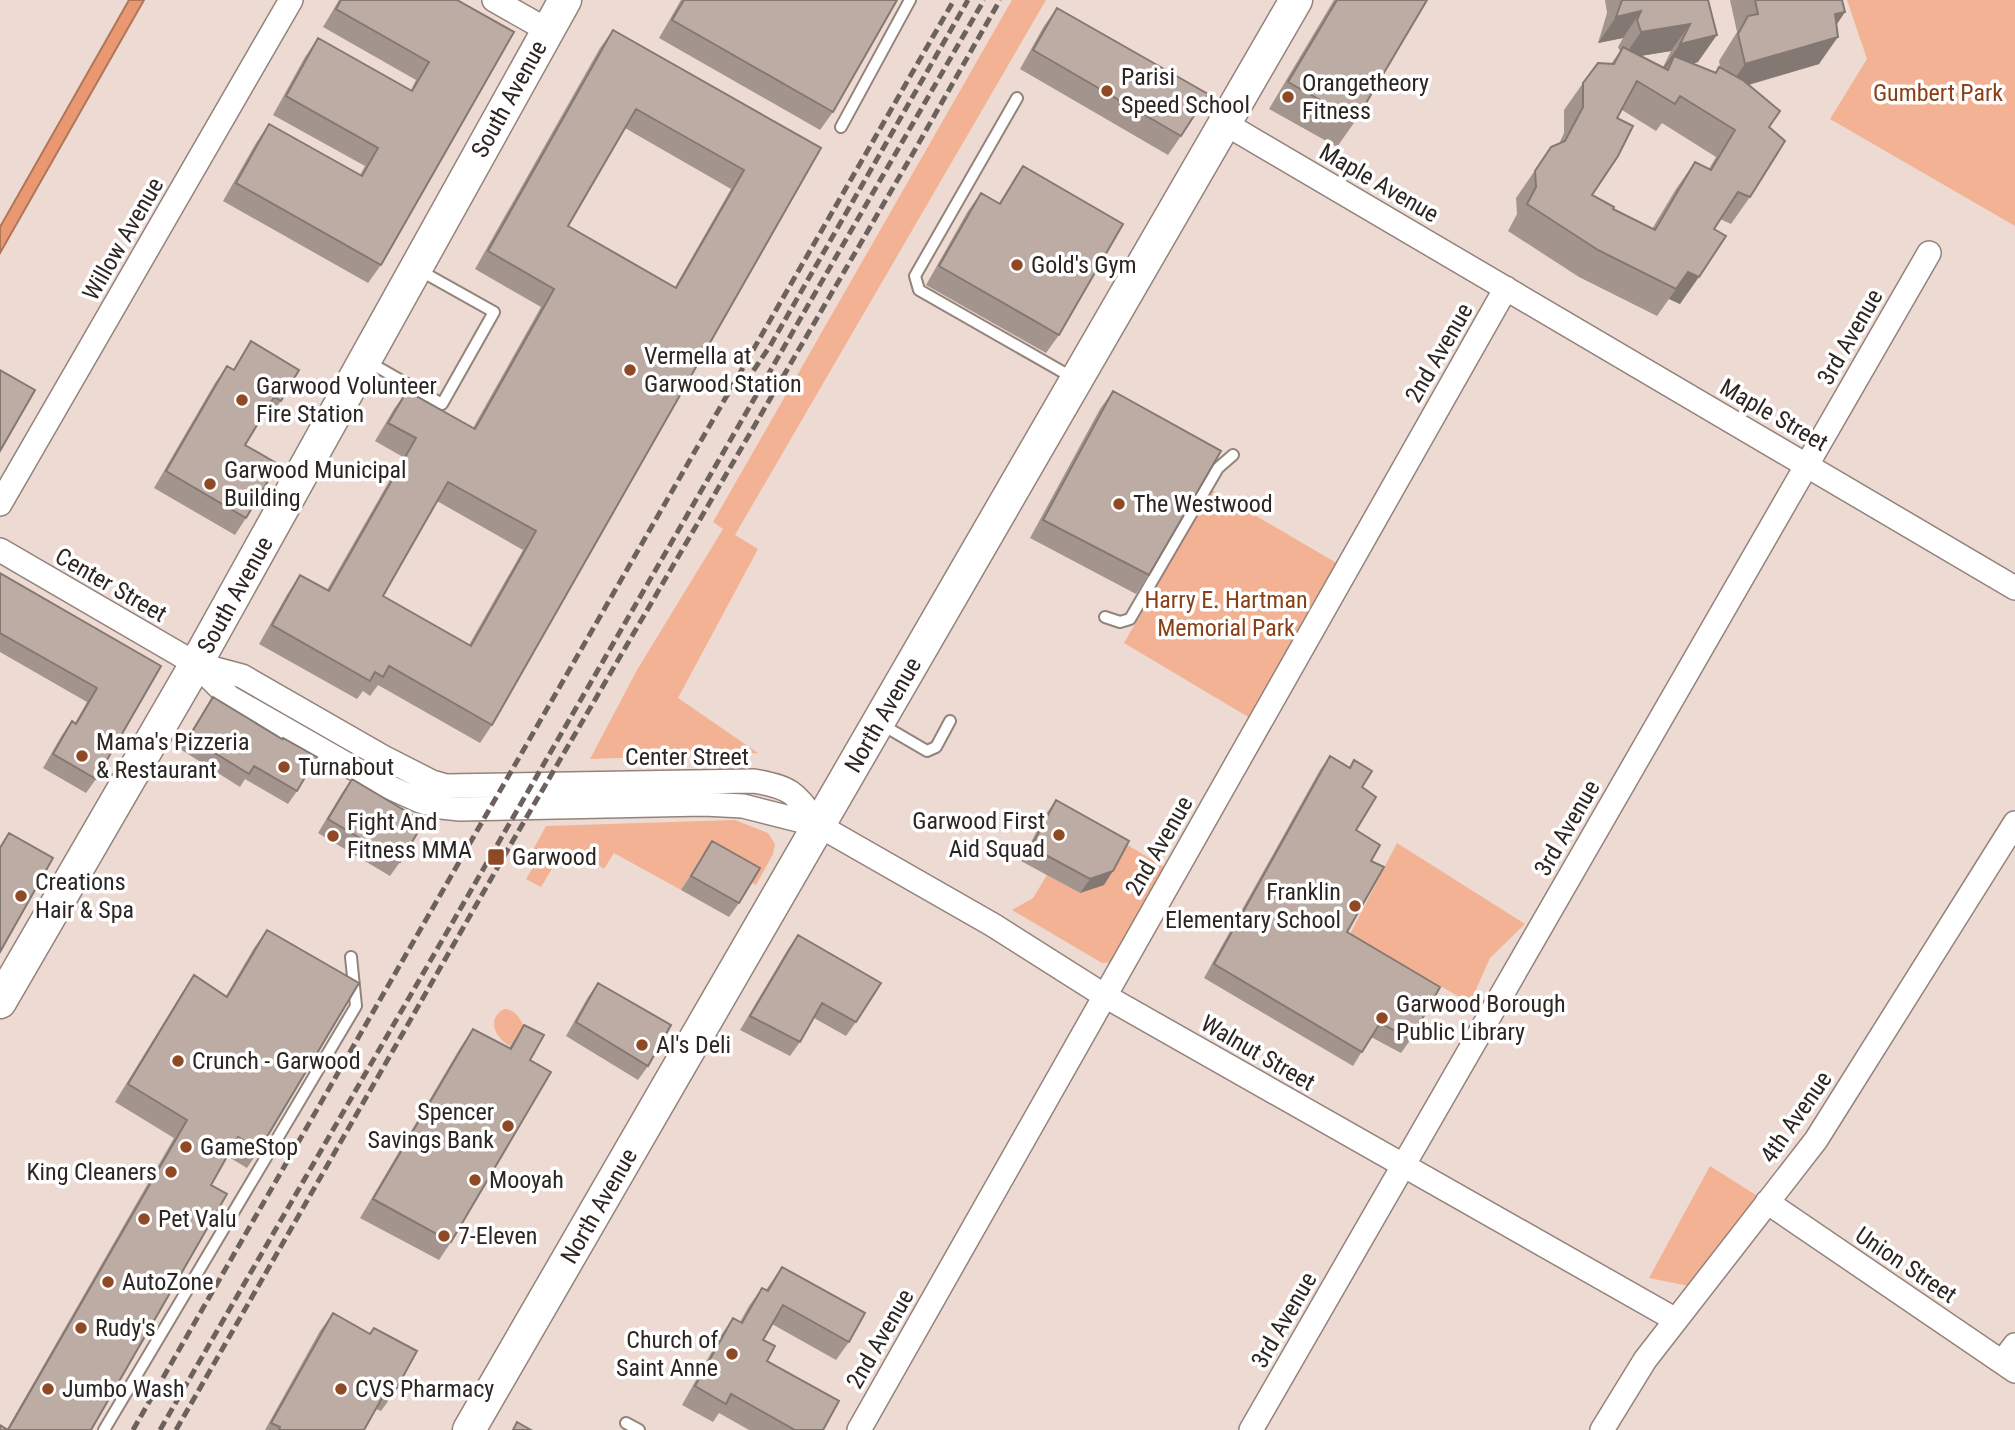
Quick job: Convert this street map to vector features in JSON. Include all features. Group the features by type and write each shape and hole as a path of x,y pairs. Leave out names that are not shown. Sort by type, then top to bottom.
{"main road":[{"name":"South Avenue","path":"0,1002 196,664 565,0"},
{"name":"North Avenue","path":"469,1430 1296,0"}],"street":[{"name":"Willow Avenue","path":"0,504 291,0"},
{"path":"494,0 547,30"},
{"name":"Maple Avenue","path":"1226,124 1506,288"},
{"name":"3rd Avenue","path":"1251,1430 1929,253"},
{"name":"Maple Street","path":"1506,288 2015,588"},
{"name":"2nd Avenue","path":"859,1430 1506,288"},
{"name":"Center Street","path":"0,550 196,664 243,676 383,757 432,782 446,786 754,781 796,793 817,825"},
{"name":"4th Avenue","path":"1602,1430 1645,1360 1816,1140 2015,823"},
{"name":"Walnut Street","path":"817,825 993,925 1105,996 1676,1320"},
{"name":"Union Street","path":"1768,1202 2010,1359"}],"lane":[{"path":"841,127 910,0"},
{"path":"1017,99 915,276 919,290 1078,381"},
{"path":"364,360 442,404 494,312 416,268"},
{"path":"1105,617 1120,622 1130,619 1218,468 1233,455"},
{"path":"879,722 927,751 936,747 950,721"},
{"path":"104,1430 356,1006 351,957"},
{"path":"626,1423 639,1430"}],"green space":[{"path":"1012,0 1046,0 735,535 758,549 678,698 758,753 590,759 637,670 723,529 713,522"},
{"name":"Gumbert Park","path":"1847,0 2015,0 2015,226 1830,119 1867,59"},
{"name":"Harry E. Hartman Memorial Park","path":"1212,490 1340,565 1250,718 1124,643"},
{"path":"735,820 768,833 775,844 773,854 756,885 702,855 681,890 614,853 604,869 583,854 556,862 541,887 526,879 535,864 528,859 546,826"},
{"path":"1397,843 1525,924 1490,958 1470,1003 1350,934"},
{"path":"1126,844 1169,870 1114,962 1102,963 1012,910 1033,898 1047,875 1080,893"},
{"path":"504,1009 511,1010 521,1020 536,1055 511,1043 510,1046 500,1038 494,1023 498,1013"},
{"path":"1710,1166 1767,1202 1694,1287 1649,1278"}],"shaded area":[{"path":"129,0 144,0 0,253 0,227"}],"building":[{"path":"341,0 457,0 514,32 381,265 236,183 269,124 362,176 378,148 286,96 318,38 412,91 429,62 336,9"},
{"path":"684,0 897,0 833,112 672,20"},
{"path":"1337,0 1427,0 1356,120 1288,82"},
{"path":"1622,0 1708,0 1717,35 1680,44 1690,24 1641,32 1637,20 1641,11 1616,17"},
{"path":"1755,0 1842,0 1845,12 1835,14 1838,37 1745,64 1738,34 1748,16 1758,14"},
{"path":"1057,8 1208,94 1181,136 1033,50"},
{"name":"Vermella at Garwood Station","path":"613,30 821,148 492,725 389,666 383,677 375,672 370,681 272,625 300,575 329,591 416,438 388,423 407,391 475,429 554,289 488,251","holes":["636,109 744,170 676,288 568,226","448,482 536,531 471,646 383,596"]},
{"path":"1623,47 1668,70 1674,56 1716,73 1719,67 1744,81 1780,111 1769,127 1785,141 1750,197 1738,192 1714,229 1726,236 1699,277 1688,272 1676,289 1598,250 1527,204 1536,187 1535,171 1551,147 1565,141 1583,107 1583,83 1598,63 1614,64","holes":["1637,81 1675,104 1680,96 1735,130 1711,170 1695,162 1655,230 1592,195 1618,156 1633,126 1617,118"]},
{"name":"Gold's Gym","path":"1023,166 1123,224 1059,335 939,266 981,193 1000,204"},
{"path":"251,341 299,370 281,401 274,397 245,445 278,464 246,518 166,471 227,366 234,370"},
{"path":"0,370 35,390 0,451"},
{"name":"The Westwood","path":"1113,391 1221,451 1149,575 1043,520"},
{"path":"0,573 161,666 96,779 53,754 72,721 76,724 97,688 0,633"},
{"path":"213,697 317,757 297,791 254,766 249,774 189,737"},
{"path":"1330,756 1350,768 1354,760 1372,771 1362,787 1376,797 1356,830 1380,845 1371,861 1384,867 1347,932 1440,987 1411,1039 1380,1023 1362,1052 1214,964"},
{"path":"352,779 424,822 400,862 328,819"},
{"name":"Garwood First Aid Squad","path":"1056,800 1129,841 1113,871 1090,879 1031,847"},
{"path":"9,833 53,858 0,952 0,848"},
{"path":"712,841 760,868 739,903 691,876"},
{"path":"267,930 359,983 259,1150 238,1137 211,1185 227,1194 91,1430 8,1430 187,1120 128,1084 194,975 227,997"},
{"path":"798,935 881,983 856,1022 822,1003 800,1042 750,1016"},
{"path":"598,983 671,1025 648,1066 576,1022"},
{"path":"524,1025 544,1035 530,1060 551,1072 451,1242 373,1199 473,1029 511,1049"},
{"path":"782,1267 865,1313 849,1342 783,1305 763,1340 775,1346 767,1361 839,1401 823,1430 795,1430 731,1394 726,1404 695,1386 733,1318 742,1323 762,1288 768,1291"},
{"name":"CVS Pharmacy","path":"333,1313 370,1334 374,1328 417,1351 394,1393 387,1389 364,1430 279,1430 280,1427 271,1423"},
{"path":"517,1422 531,1430 513,1430"}],"railway":[{"path":"133,1430 954,0"},
{"path":"745,383 770,346 968,0"},
{"path":"160,1430 984,0"},
{"path":"176,1430 511,844 1000,0"}],"place":[{"name":"Parisi Speed School","path":"1107,91"},
{"name":"Orangetheory Fitness","path":"1288,97"},
{"name":"Gold's Gym","path":"1017,265"},
{"name":"Vermella at Garwood Station","path":"630,370"},
{"name":"Garwood Volunteer Fire Station","path":"242,400"},
{"name":"Garwood Municipal Building","path":"210,484"},
{"name":"The Westwood","path":"1119,504"},
{"name":"Mama's Pizzeria & Restaurant","path":"82,756"},
{"name":"Turnabout","path":"284,767"},
{"name":"Garwood First Aid Squad","path":"1059,835"},
{"name":"Fight And Fitness MMA","path":"333,836"},
{"name":"Garwood","path":"496,857"},
{"name":"Creations Hair & Spa","path":"21,896"},
{"name":"Franklin Elementary School","path":"1355,906"},
{"name":"Garwood Borough Public Library","path":"1382,1018"},
{"name":"Al's Deli","path":"642,1045"},
{"name":"Crunch - Garwood","path":"178,1061"},
{"name":"Spencer Savings Bank","path":"508,1126"},
{"name":"GameStop","path":"186,1147"},
{"name":"King Cleaners","path":"171,1172"},
{"name":"Mooyah","path":"475,1180"},
{"name":"Pet Valu","path":"144,1219"},
{"name":"7-Eleven","path":"444,1236"},
{"name":"AutoZone","path":"108,1282"},
{"name":"Rudy's","path":"81,1328"},
{"name":"Church of Saint Anne","path":"732,1354"},
{"name":"Jumbo Wash","path":"48,1389"},
{"name":"CVS Pharmacy","path":"341,1389"}]}
